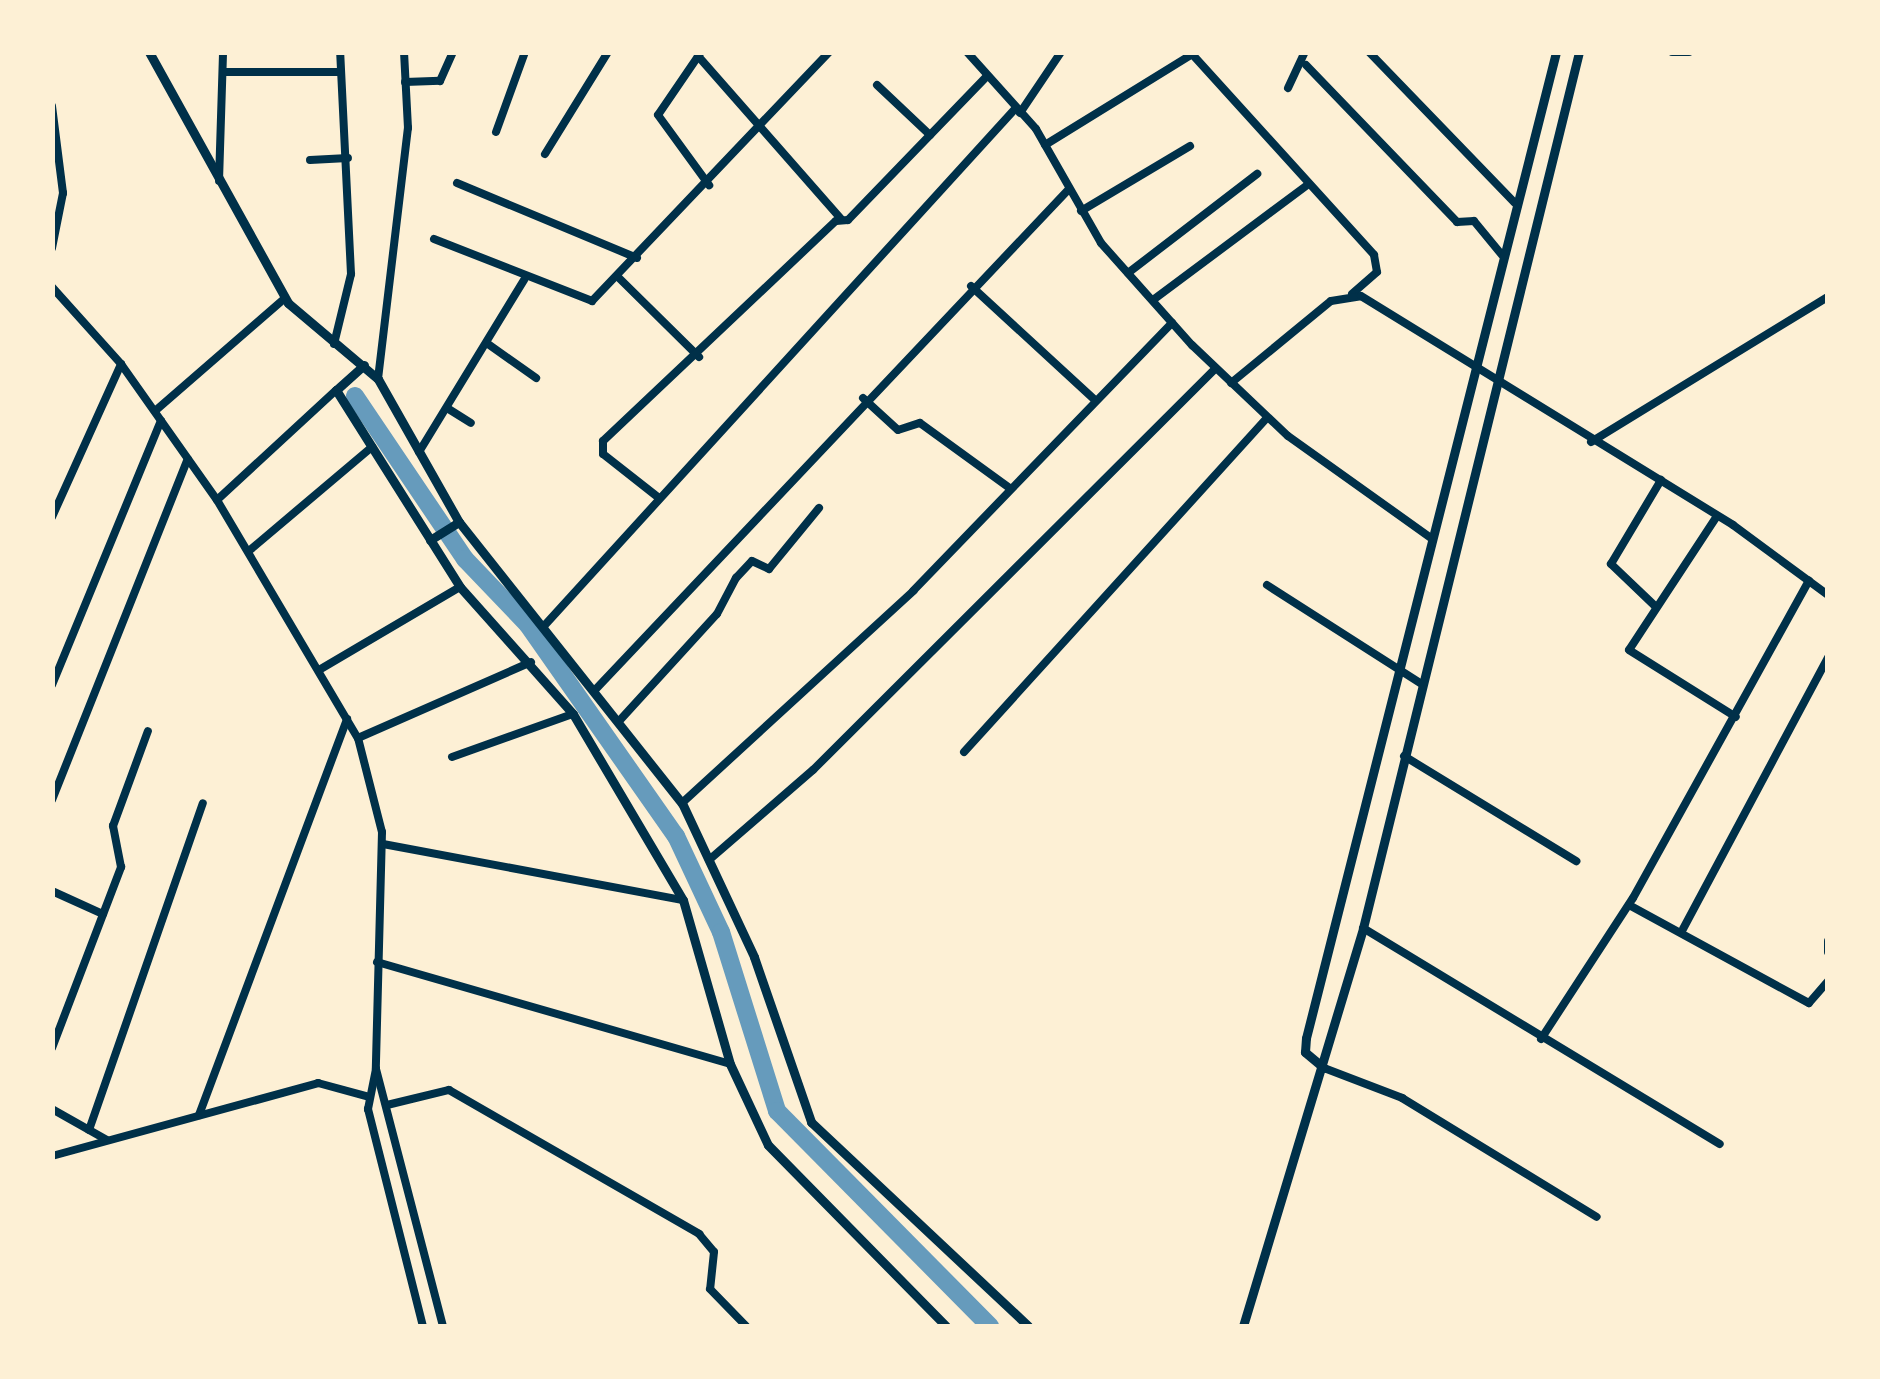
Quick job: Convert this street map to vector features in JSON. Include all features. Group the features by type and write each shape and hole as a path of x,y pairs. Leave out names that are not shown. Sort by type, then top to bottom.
{"street":[{"path":"149,52 285,298 378,379 455,524 620,719 682,803 709,860 811,1122 1028,1326"},
{"path":"219,180 223,52"},
{"path":"334,344 350,294 348,158 340,52"},
{"path":"378,379 408,128 404,52"},
{"path":"405,82 440,81 453,52"},
{"path":"496,132 524,52"},
{"path":"546,154 608,52"},
{"path":"434,239 585,303 618,277 762,132 829,52"},
{"path":"967,52 1045,145 1081,212 1172,323 1267,418 1431,538"},
{"path":"544,626 1018,111 1061,52"},
{"path":"1305,52 1306,65 1458,222 1474,221 1502,255"},
{"path":"1369,52 1515,204"},
{"path":"1556,52 1423,568 1305,1052 1324,1068 1402,1098 1597,1217"},
{"path":"1243,1326 1324,1068 1363,928 1446,577 1579,52"},
{"path":"1672,52 1689,52"},
{"path":"1045,145 1193,53 1306,186 1377,261 1352,294 1331,300 1231,383"},
{"path":"710,185 658,114 700,54 762,132 842,220"},
{"path":"1288,88 1306,65"},
{"path":"223,72 341,72"},
{"path":"659,498 602,445 842,220 986,76"},
{"path":"877,85 930,135"},
{"path":"52,106 63,193 52,248"},
{"path":"1081,212 1190,146"},
{"path":"310,160 348,158"},
{"path":"1128,273 1258,174"},
{"path":"457,183 637,258"},
{"path":"1153,300 1306,186"},
{"path":"594,690 862,398 1068,190"},
{"path":"618,277 699,357"},
{"path":"419,452 524,280"},
{"path":"971,286 1095,400"},
{"path":"52,287 121,364 217,500 358,738 383,844 376,962 376,1069 443,1326"},
{"path":"1352,294 1474,366 1498,376 1591,442 1662,480 1717,516 1828,595"},
{"path":"1591,442 1828,297"},
{"path":"155,411 285,298"},
{"path":"682,803 1011,489 1172,323"},
{"path":"488,344 536,378"},
{"path":"52,517 121,364"},
{"path":"217,500 364,365"},
{"path":"709,860 826,757 1216,368"},
{"path":"336,390 434,538 460,586 531,662 572,714 683,900 730,1064 753,1119 796,1181 946,1326"},
{"path":"862,398 898,430 920,423 1011,489"},
{"path":"448,408 471,423"},
{"path":"964,752 1267,418"},
{"path":"52,685 162,421"},
{"path":"250,550 372,448"},
{"path":"52,800 188,459"},
{"path":"1656,606 1611,564 1662,480"},
{"path":"620,719 717,614 736,578 752,561 769,569 819,508"},
{"path":"1717,516 1628,650 1736,716"},
{"path":"434,538 455,524"},
{"path":"1423,568 1446,577"},
{"path":"1541,1039 1629,904 1809,581"},
{"path":"319,670 460,586"},
{"path":"1267,586 1420,683"},
{"path":"1629,904 1675,936 1683,929 1828,656"},
{"path":"358,738 531,662"},
{"path":"452,757 572,714"},
{"path":"199,1115 347,719"},
{"path":"52,1048 122,861 113,826 148,731"},
{"path":"1404,756 1576,861"},
{"path":"88,1130 202,802"},
{"path":"383,844 683,900"},
{"path":"52,892 103,914"},
{"path":"1363,928 1720,1144"},
{"path":"1683,929 1809,1004 1828,981"},
{"path":"1828,940 1828,952"},
{"path":"376,962 730,1064"},
{"path":"376,1069 366,1096 423,1326"},
{"path":"52,1156 318,1084 366,1096"},
{"path":"387,1105 449,1090 698,1234 714,1252 710,1289 746,1326"},
{"path":"52,1109 106,1140"}],"waterway":[{"path":"355,396 465,559 528,625 676,836 721,932 777,1111 990,1326"}]}
